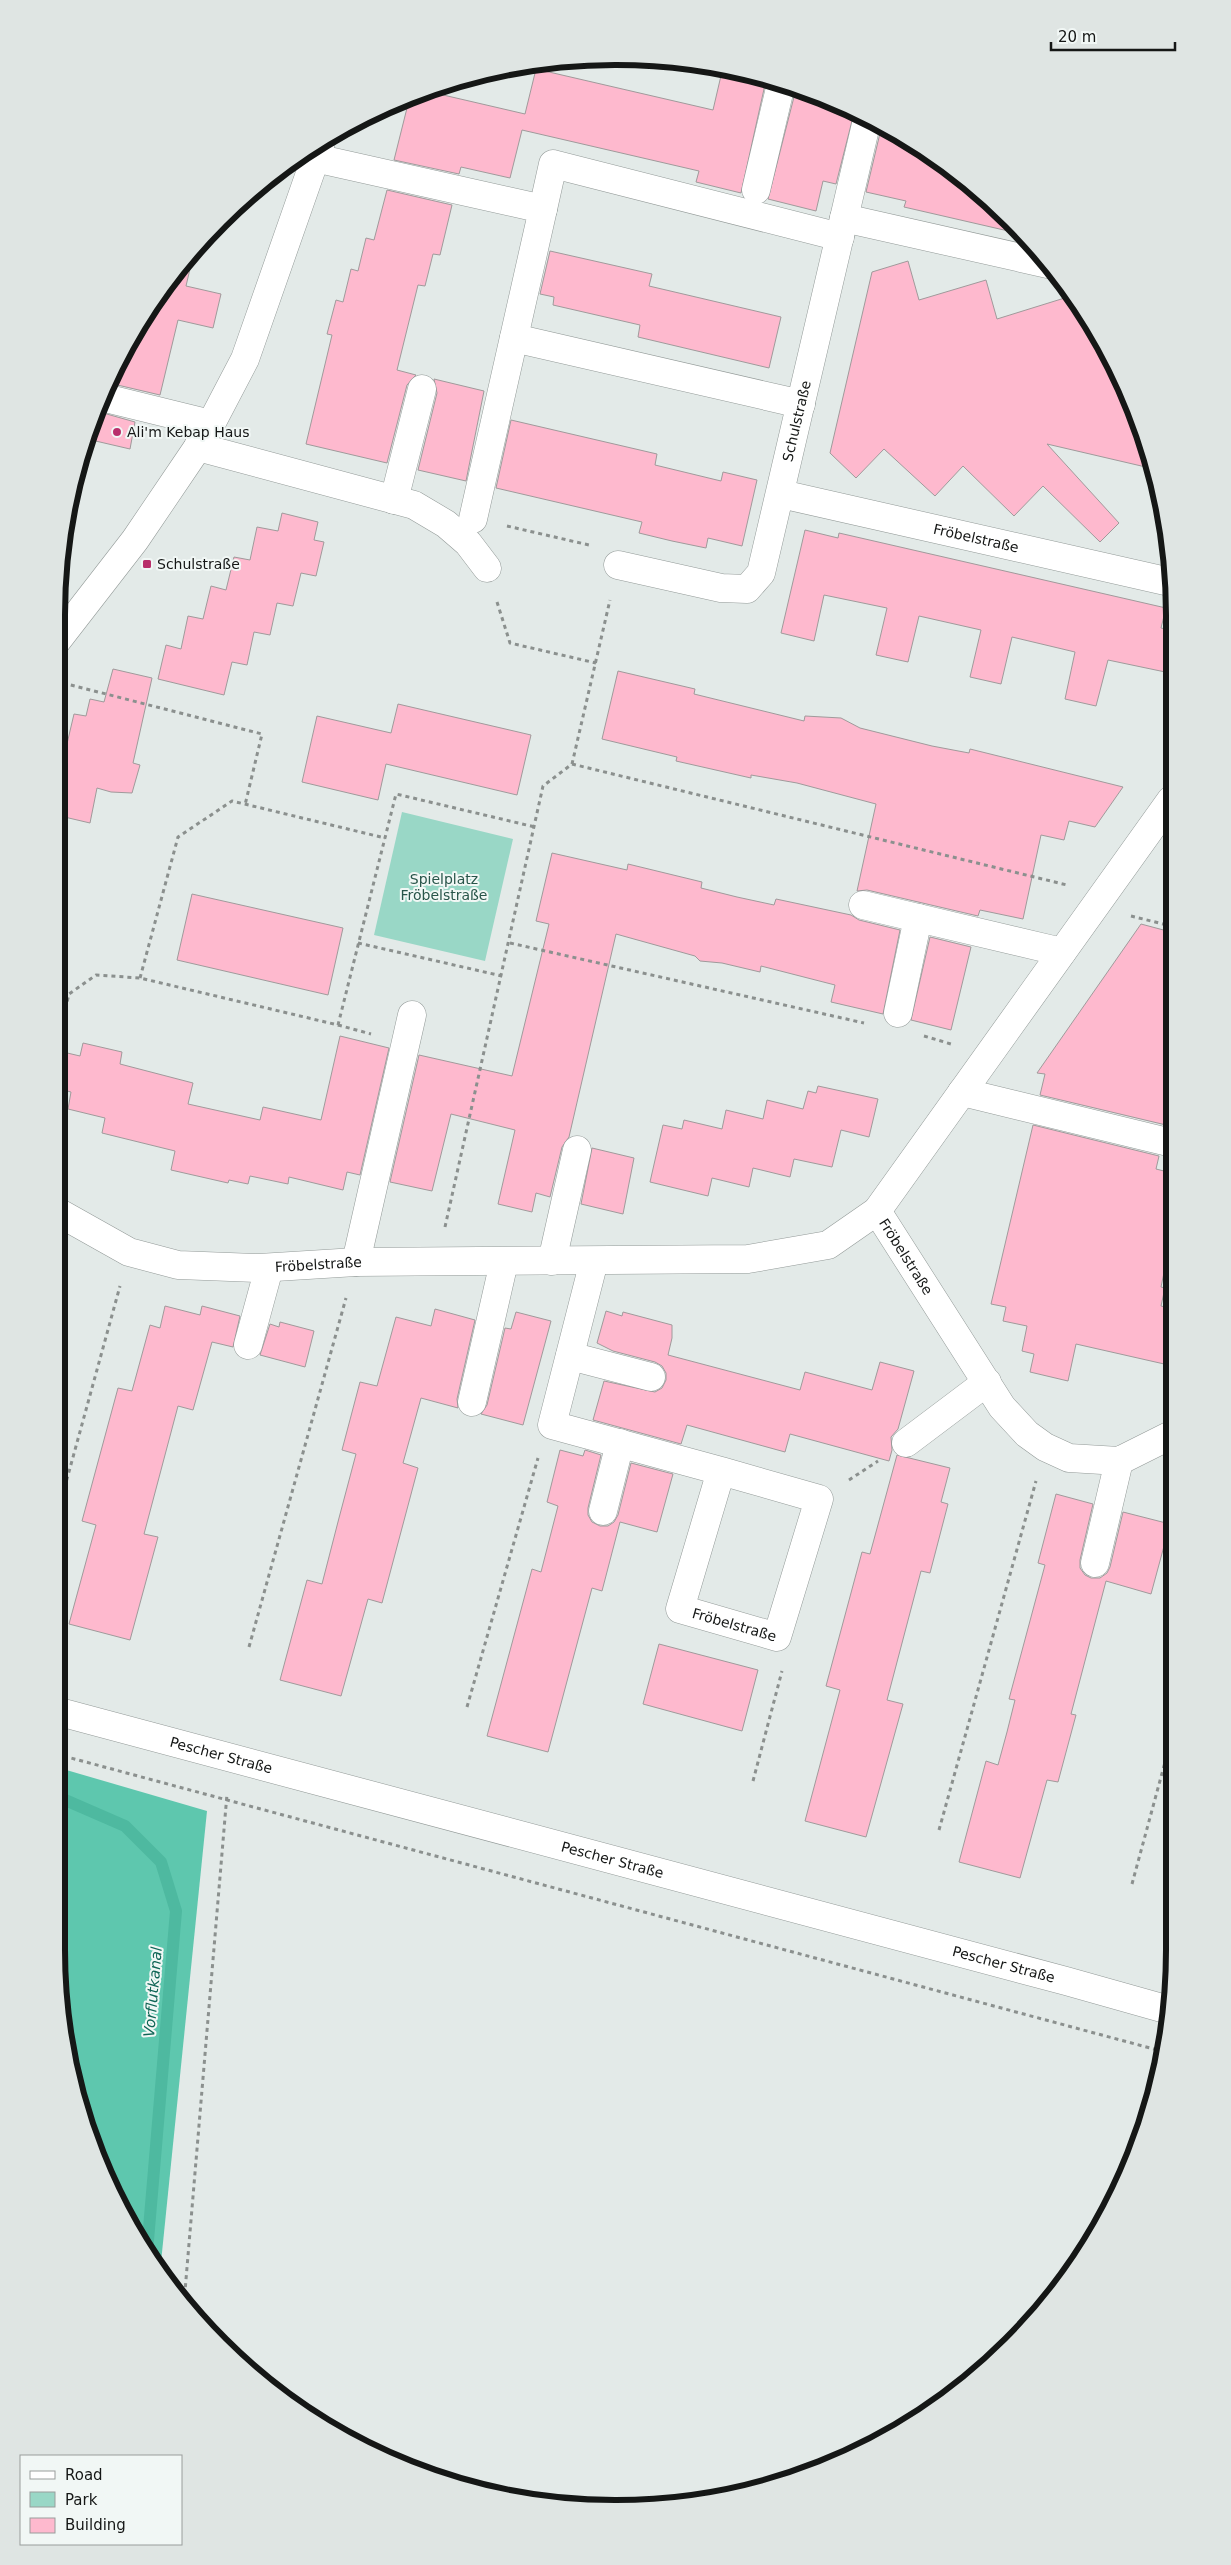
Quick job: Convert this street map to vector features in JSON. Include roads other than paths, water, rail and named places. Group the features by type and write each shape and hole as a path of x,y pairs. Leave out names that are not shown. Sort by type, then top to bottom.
{"street":[{"path":"756,190 780,90"},
{"name":"Schulstraße","path":"618,565 721,588 747,589 761,573 866,126"},
{"path":"321,151 543,209"},
{"path":"65,630 135,540 198,447 211,424 245,359 317,154"},
{"path":"474,519 553,164 842,227 1037,262"},
{"path":"514,338 801,404"},
{"path":"394,500 422,389"},
{"path":"109,400 211,424"},
{"path":"198,447 414,506 446,524 468,543 487,568"},
{"name":"Fröbelstraße","path":"781,494 1165,581"},
{"name":"Fröbelstraße","path":"65,1216 130,1252 178,1265 269,1268 356,1262 748,1259 828,1245 877,1211 1166,807"},
{"path":"863,905 1062,952"},
{"path":"898,1013 918,918"},
{"path":"356,1262 412,1015"},
{"path":"962,1092 1166,1142"},
{"path":"552,1261 577,1150"},
{"name":"Fröbelstraße","path":"877,1211 1002,1407 1027,1434 1045,1448 1069,1458 1120,1461 1164,1439"},
{"path":"594,1261 552,1425 722,1471"},
{"path":"472,1402 504,1262"},
{"path":"248,1345 269,1268"},
{"path":"570,1356 651,1377"},
{"path":"906,1443 987,1382"},
{"path":"603,1510 620,1443"},
{"path":"1095,1563 1120,1461"},
{"name":"Fröbelstraße","path":"722,1471 819,1499 777,1637 680,1609 722,1471"},
{"name":"Pescher Straße","path":"65,1713 1057,1978 1162,2008"}],"waterway":[{"name":"Vorflutkanal","path":"65,1800 125,1826 161,1862 176,1911 148,2239"}],"place":[{"name":"Ali'm Kebap Haus","path":"117,432"},
{"name":"Schulstraße","path":"147,564"}],"park label":[{"name":"Spielplatz Fröbelstraße","path":"444,888"}]}
